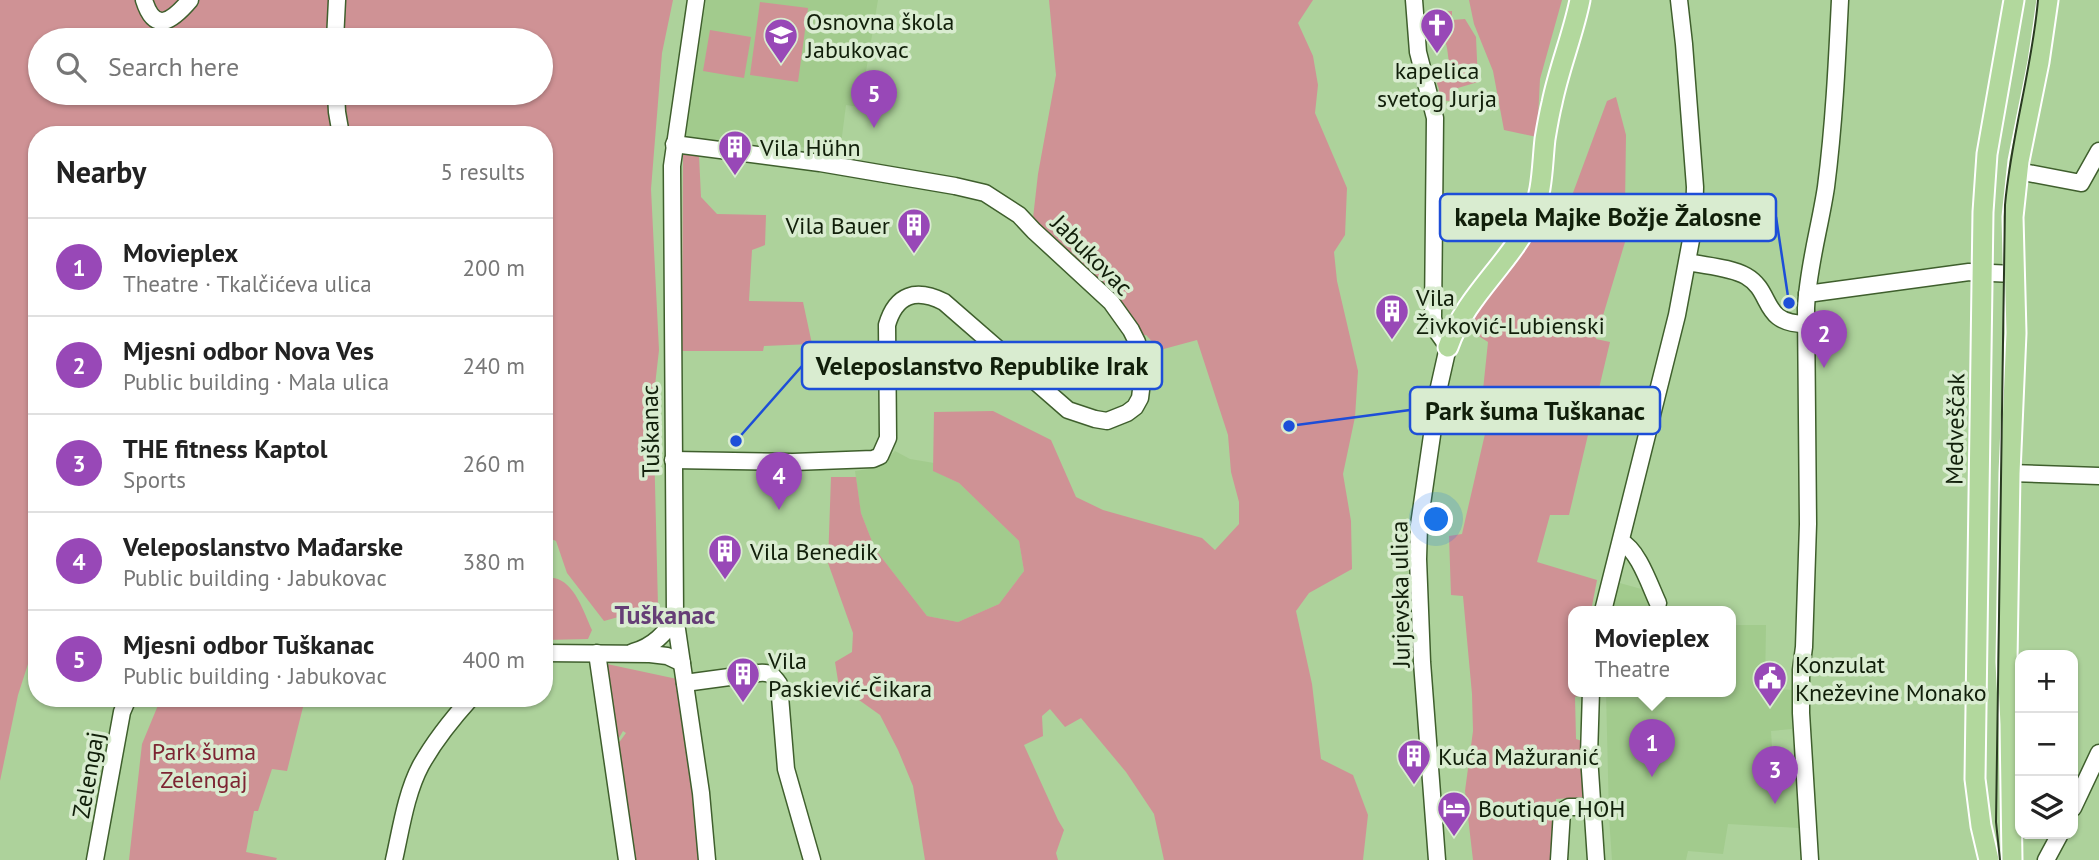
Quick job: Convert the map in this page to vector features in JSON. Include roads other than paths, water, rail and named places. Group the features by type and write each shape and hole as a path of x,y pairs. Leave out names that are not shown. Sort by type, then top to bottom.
{"main road":[{"path":"1448,346 1470,303 1516,243 1532,216 1540,187 1552,99 1580,0"},
{"name":"Medveščak","path":"1989,860 1975,779 1982,272 1987,154 2014,0"},
{"path":"2012,858 2011,731 2007,662 2015,356 2013,217 2018,171 2048,0"}],"street":[{"path":"144,0 150,15 168,21 176,17 190,0"},
{"path":"336,28 337,0"},
{"name":"Tuškanac","path":"696,0 672,166 673,460 675,616 701,793 707,860"},
{"path":"1414,0 1418,52 1435,118 1433,318 1436,330 1448,346"},
{"path":"1604,606 1677,315 1694,224 1695,187 1679,0"},
{"path":"1810,860 1801,713 1808,511 1807,294 1832,136 1840,0"},
{"path":"337,105 340,126"},
{"name":"Jabukovac","path":"673,460 793,462 873,459 880,456 888,438 887,325 892,310 901,301 916,295 930,295 944,302 1068,410 1107,421 1118,418 1135,407 1140,398 1142,382 1137,342 1111,302 1019,215 985,193 820,163 674,144"},
{"path":"2018,171 2081,183 2099,151"},
{"path":"1688,262 1744,274 1759,289 1775,315 1782,320 1806,324"},
{"path":"1807,294 1982,272 2014,274"},
{"name":"Jurjevska ulica","path":"1437,860 1418,559 1422,505 1439,387 1448,346"},
{"path":"2010,473 2099,476"},
{"path":"1621,542 1628,545 1636,558 1658,603"},
{"path":"626,653 639,651 651,644 675,616"},
{"path":"553,653 667,656 682,663"},
{"path":"597,653 627,860"},
{"path":"685,683 767,672 773,675 779,684 786,769 808,852 813,860"},
{"path":"1591,697 1589,756 1596,860"},
{"name":"Zelengaj","path":"95,860 124,707"},
{"path":"394,860 404,816 420,767 437,740 464,707"},
{"path":"2078,797 2099,753"},
{"path":"1559,860 1562,811 1569,807 1591,807"},
{"path":"2046,860 2057,839"}],"tram line":[{"path":"2000,860 1996,822 2005,205 2038,0"}],"place":[{"name":"kapelica svetog Jurja","path":"1437,55"},
{"name":"Osnovna škola Jabukovac","path":"781,65"},
{"name":"Mjesni odbor Tuškanac","path":"874,128"},
{"name":"Vila Hühn","path":"735,177"},
{"name":"Vila Bauer","path":"914,255"},
{"name":"kapela Majke Božje Žalosne","path":"1789,303"},
{"name":"Vila Živković-Lubienski","path":"1392,341"},
{"name":"Mjesni odbor Nova Ves","path":"1824,368"},
{"name":"Park šuma Tuškanac","path":"1289,426"},
{"name":"Veleposlanstvo Republike Irak","path":"736,441"},
{"name":"Veleposlanstvo Mađarske","path":"779,510"},
{"name":"Vila Benedik","path":"725,581"},
{"name":"Vila Paskiević-Čikara","path":"743,704"},
{"name":"Konzulat Kneževine Monako","path":"1770,708"},
{"name":"Movieplex","path":"1652,777"},
{"name":"Kuća Mažuranić","path":"1414,786"},
{"name":"THE fitness Kaptol","path":"1775,804"},
{"name":"Boutique HOH","path":"1454,838"}],"district":[{"name":"Tuškanac","path":"665,614"}],"park label":[{"name":"Park šuma Zelengaj","path":"204,765"}]}
